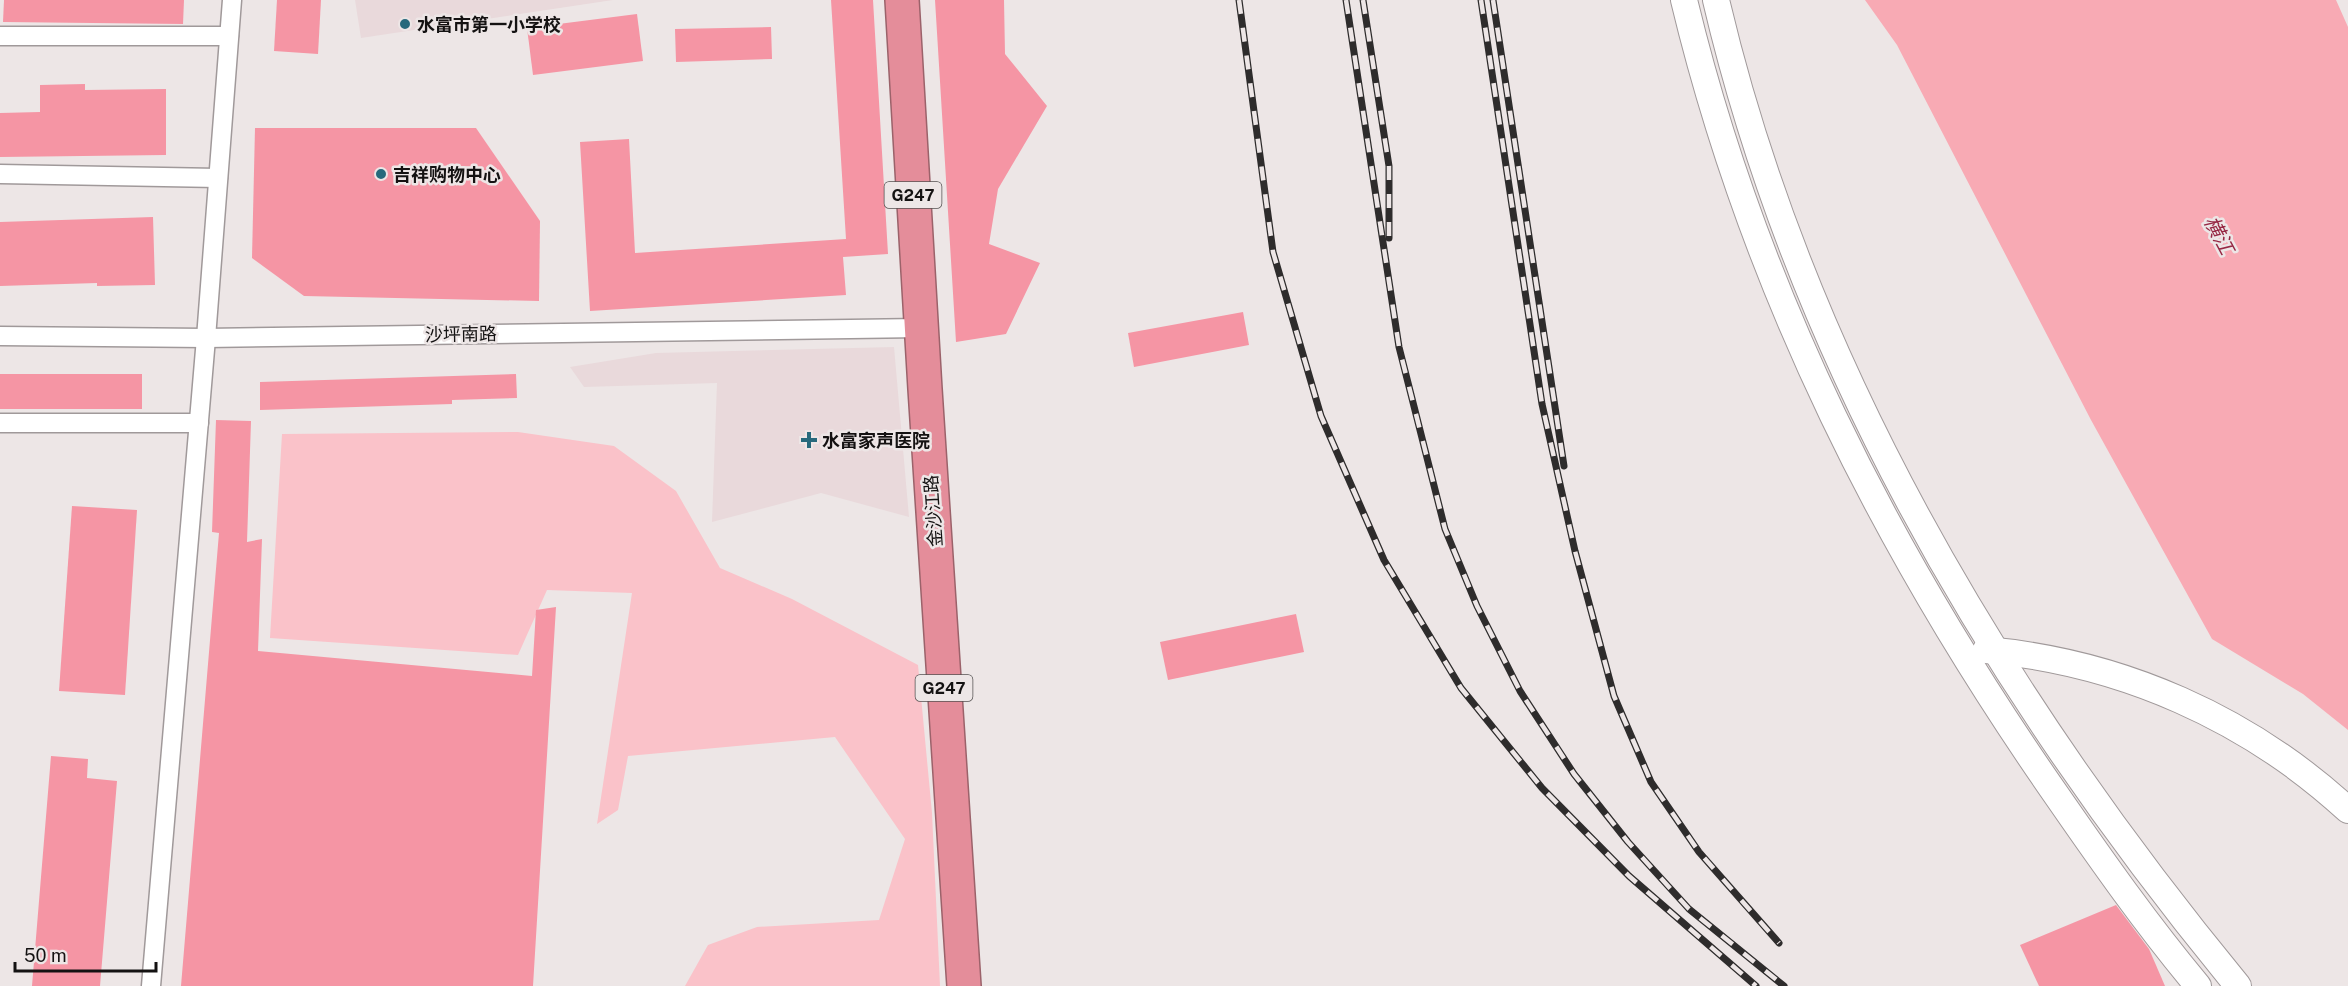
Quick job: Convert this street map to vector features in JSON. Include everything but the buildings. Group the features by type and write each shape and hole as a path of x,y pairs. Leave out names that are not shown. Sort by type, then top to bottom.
{"highway":[{"name":"金沙江路","path":"902,0 964,986"}],"main road":[{"path":"1684,0 1711,99 1739,187 1794,332 1823,398 1879,511 1958,648 2009,727 2148,924 2198,986"},
{"path":"1716,0 1743,100 1768,177 1822,319 1851,385 1912,506 2007,652 2059,745 2146,869 2238,986"},
{"path":"1958,648 2007,652 2103,672 2152,688 2232,725 2273,750 2314,780 2348,810"}],"street":[{"path":"151,986 232,0"},
{"path":"0,36 229,36"},
{"path":"0,174 218,178"},
{"name":"沙坪南路","path":"0,336 206,338 921,328"},
{"path":"0,423 199,423"}],"shaded area":[{"name":"水富市第一小学校","path":"355,0 613,0 361,38"},
{"name":"水富家声医院","path":"894,347 909,517 821,493 712,522 717,383 584,387 570,367 656,353"},
{"path":"518,432 614,446 676,491 720,568 792,599 918,665 932,813 940,986 685,986 708,945 757,927 879,920 905,839 835,737 628,756 618,810 597,824 632,593 547,590 518,655 270,638 282,434"}],"water":[{"name":"横江","path":"1865,0 2336,0 2348,27 2348,730 2303,694 2212,639 2091,420 1897,45"}],"railway":[{"path":"1239,0 1273,252 1321,416 1384,560 1461,688 1542,788 1629,876 1756,986"},
{"path":"1346,0 1399,347 1445,529 1477,606 1520,691 1574,774 1628,842 1689,909 1784,986"},
{"path":"1363,0 1389,166 1389,238"},
{"path":"1481,0 1542,404 1575,551 1614,696 1651,782 1699,852 1779,943"},
{"path":"1493,0 1564,466"}],"place":[{"name":"水富市第一小学校","path":"405,24"},
{"name":"吉祥购物中心","path":"381,174"},
{"name":"水富家声医院","path":"809,440"}]}
